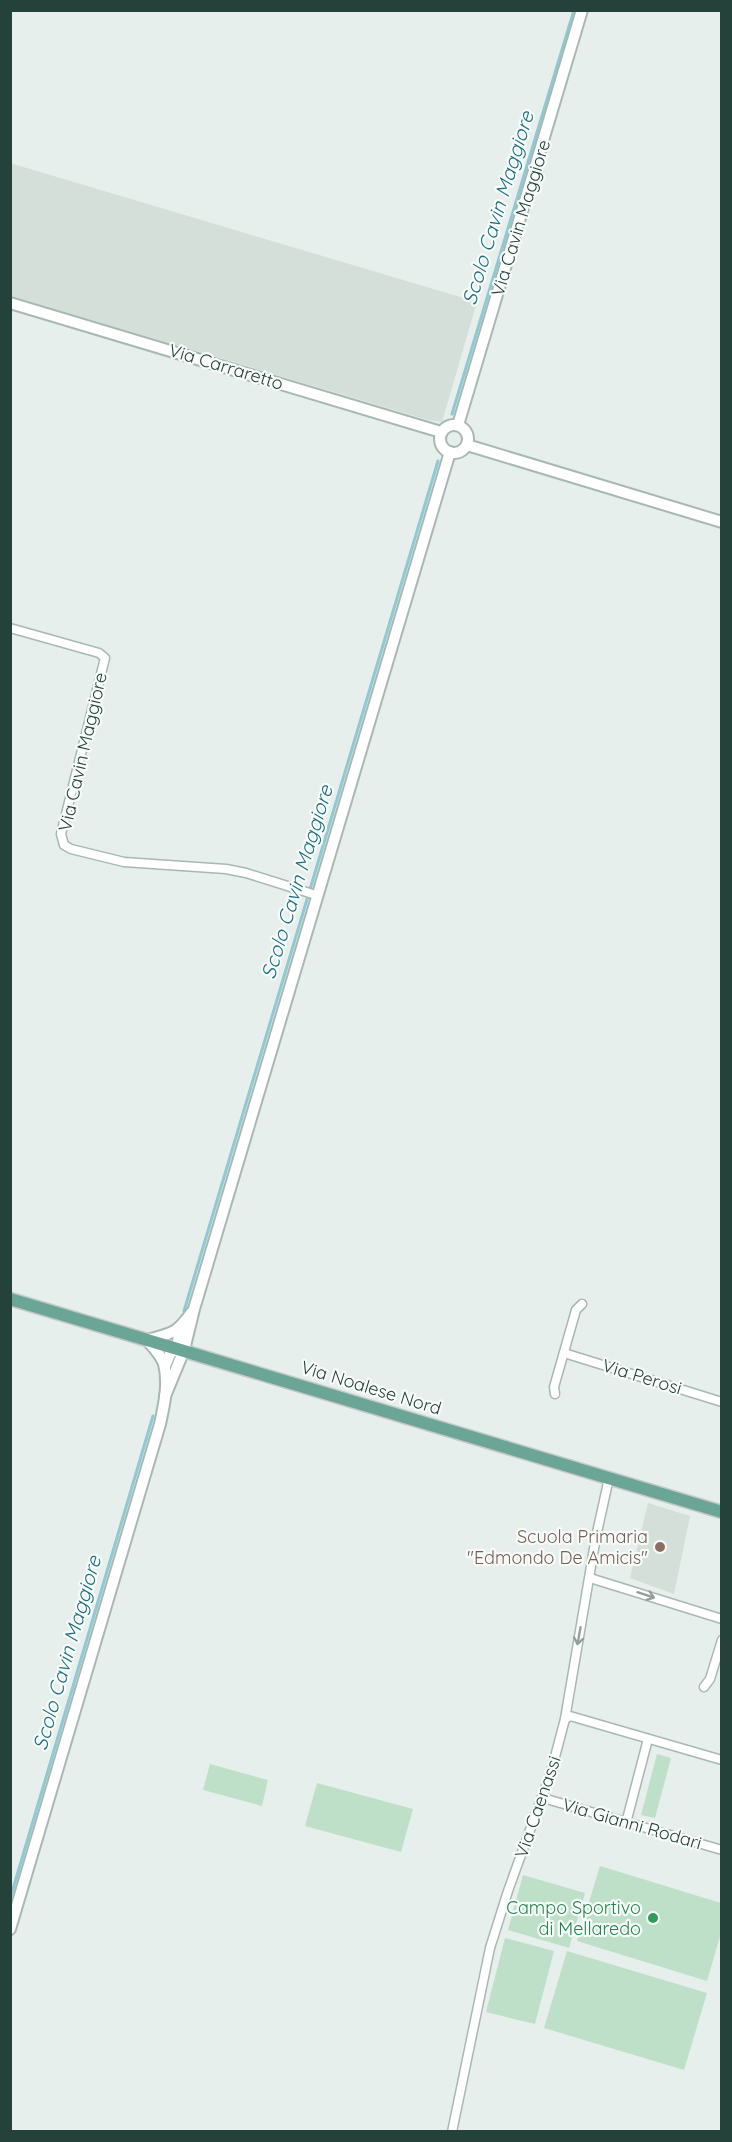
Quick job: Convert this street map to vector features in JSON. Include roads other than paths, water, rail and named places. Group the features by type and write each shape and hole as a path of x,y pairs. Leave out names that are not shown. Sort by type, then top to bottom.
{"main road":[{"name":"Via Noalese Nord","path":"10,1299 722,1512"}],"street":[{"name":"Via Cavin Maggiore","path":"458,424 582,10"},
{"name":"Via Carraretto","path":"10,303 441,432"},
{"path":"458,424 467,433 467,445 461,451 450,452 441,445 441,432 449,425 458,424"},
{"path":"467,445 722,522"},
{"path":"10,1929 160,1424 165,1396 194,1309 310,893 450,452"},
{"name":"Via Cavin Maggiore","path":"10,628 99,653 105,658 61,834 64,844 71,849 124,862 202,866 246,873 310,893"},
{"path":"555,1394 554,1387 576,1310 582,1304"},
{"path":"165,1366 147,1340 172,1333 180,1328 194,1309"},
{"path":"180,1328 180,1349"},
{"path":"165,1396 165,1366 170,1354 180,1349"},
{"name":"Via Perosi","path":"564,1353 722,1401"},
{"name":"Via Caenassi","path":"452,2132 490,1948 508,1891 543,1798 565,1719 596,1537 609,1479"},
{"path":"590,1578 722,1619"},
{"path":"704,1687 710,1679 722,1640"},
{"path":"565,1719 570,1716 722,1761"},
{"path":"626,1823 648,1739"},
{"name":"Via Gianni Rodari","path":"543,1798 722,1850"}],"waterway":[{"name":"Scolo Cavin Maggiore","path":"452,414 574,10"},
{"name":"Scolo Cavin Maggiore","path":"184,1311 438,461"},
{"name":"Scolo Cavin Maggiore","path":"10,1899 153,1416"}],"place":[{"name":"Scuola Primaria \"Edmondo De Amicis\"","path":"660,1547"},
{"name":"Campo Sportivo di Mellaredo","path":"653,1918"}]}
